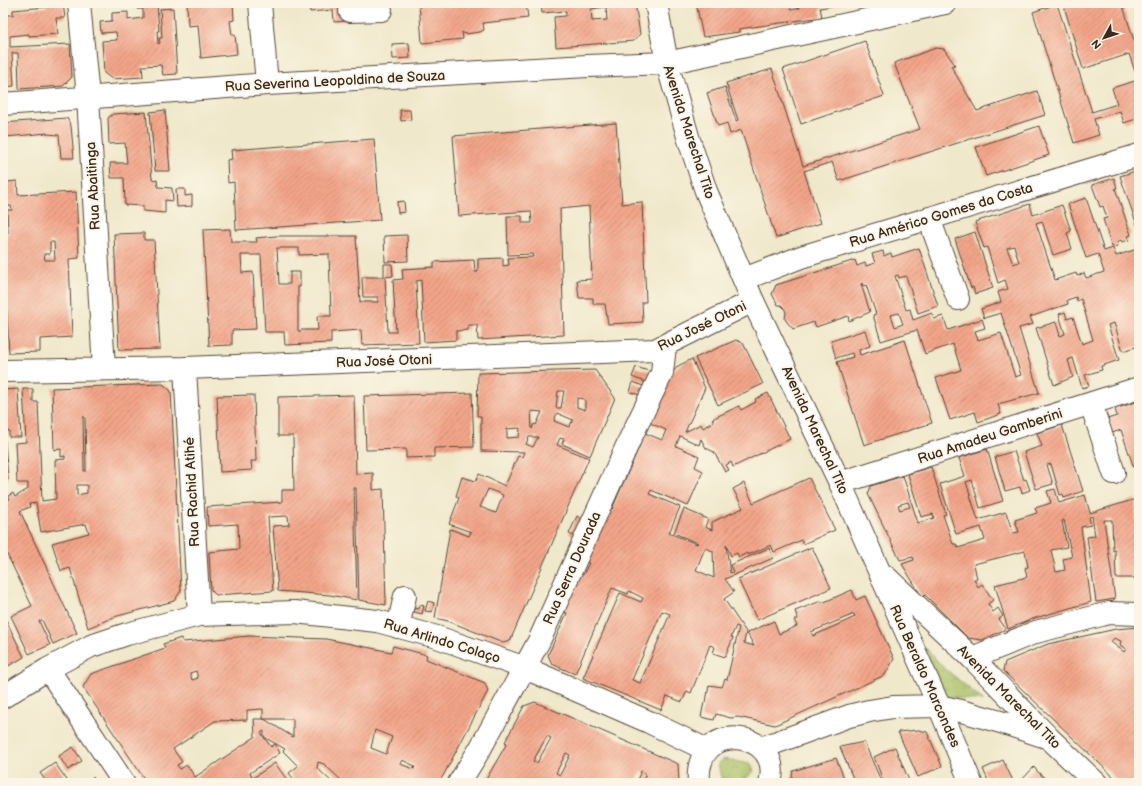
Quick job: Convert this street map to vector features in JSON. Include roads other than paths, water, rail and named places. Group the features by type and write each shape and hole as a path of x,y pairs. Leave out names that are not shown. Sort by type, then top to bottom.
{"street":[{"name":"Rua Abaitinga","path":"79,3 88,97 104,369"},
{"path":"260,3 267,84"},
{"name":"Avenida Marechal Tito","path":"656,3 667,63 689,140 706,191 753,301 840,483 879,570 972,658 1049,738 1096,783"},
{"name":"Rua Severina Leopoldina de Souza","path":"3,104 267,84 580,66 667,63 945,3"},
{"path":"350,11 381,10"},
{"name":"Rua Américo Gomes da Costa","path":"744,279 801,257 1139,155"},
{"path":"929,218 958,299"},
{"name":"Rua José Otoni","path":"3,371 185,368 655,350 753,301"},
{"name":"Rua Serra Dourada","path":"459,783 480,749 539,641 630,439 662,373 665,346"},
{"name":"Rua Rachid Atihé","path":"185,368 199,615"},
{"name":"Rua Amadeu Gamberini","path":"840,483 1139,388"},
{"path":"1091,404 1114,473"},
{"name":"Rua Beraldo Marcondes","path":"879,570 971,783"},
{"path":"398,627 405,596"},
{"name":"Rua Arlindo Colaço","path":"3,697 48,669 91,646 127,634 199,615 295,612 377,621 438,637 525,668 649,722 707,750"},
{"path":"972,658 1036,632 1109,613 1139,614"},
{"path":"48,669 124,783"},
{"path":"761,748 849,716 892,707 939,706 1004,722 1049,738"},
{"path":"699,783 699,765 707,750 719,741 734,737 748,740 761,748 770,761 772,777 770,783"}]}
